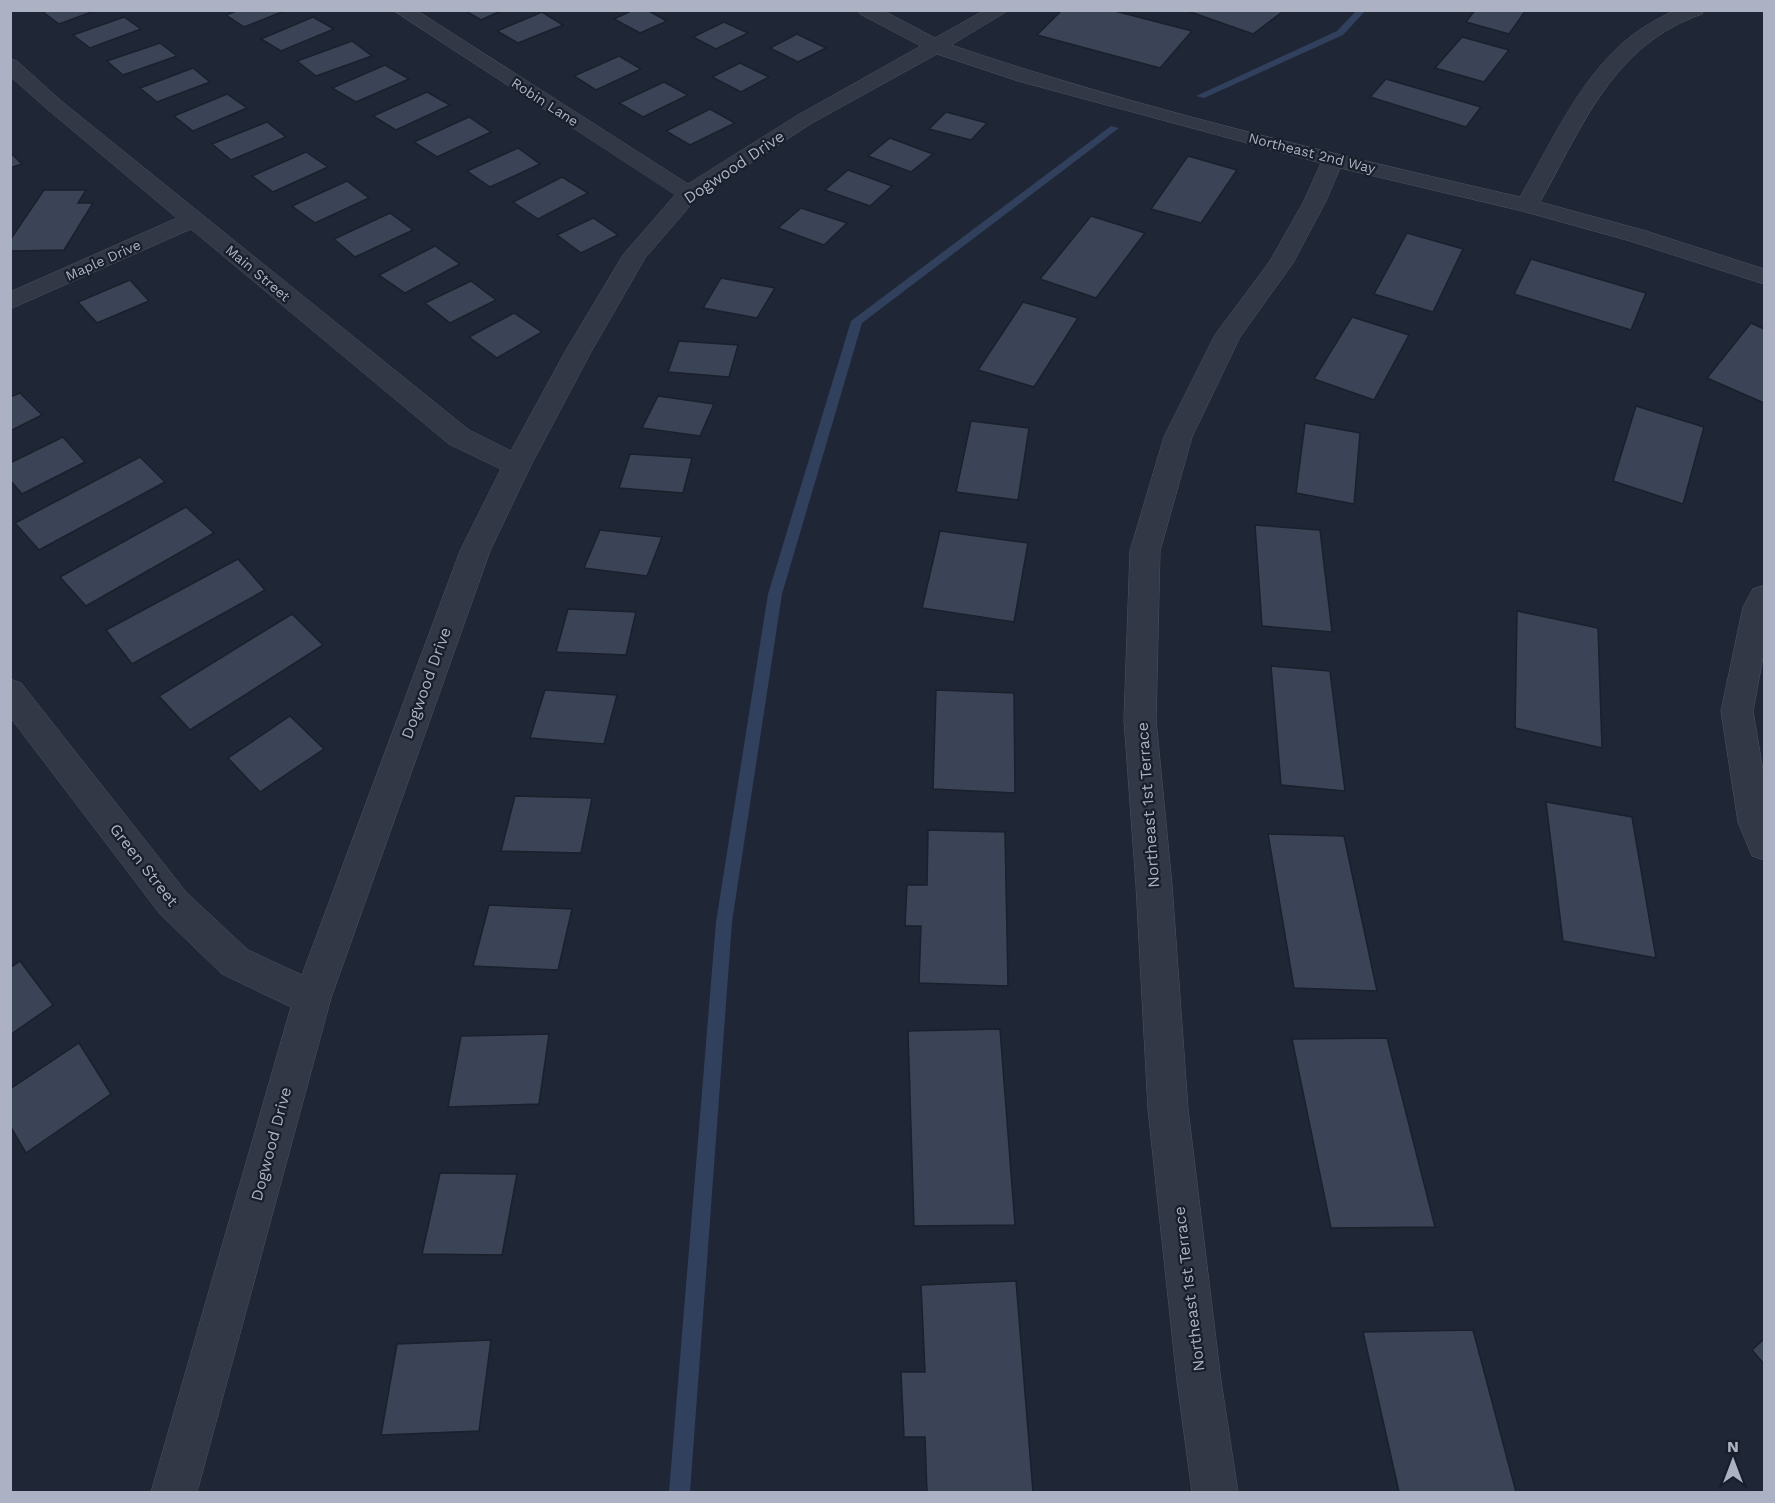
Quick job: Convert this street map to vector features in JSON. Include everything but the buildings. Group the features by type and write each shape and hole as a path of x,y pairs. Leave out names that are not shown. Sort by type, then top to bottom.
{"street":[{"name":"Robin Lane","path":"402,10 688,194"},
{"name":"Northeast 2nd Way","path":"867,10 937,47 1025,77 1333,160 1527,205 1638,236 1764,276"},
{"name":"Dogwood Drive","path":"174,1492 312,998 475,551 517,465 578,352 635,255 688,194 805,118 937,47 1000,10"},
{"path":"1527,205 1601,80 1628,48 1675,17 1695,10"},
{"name":"Main Street","path":"10,65 53,104 195,218 269,283 459,438 517,465"},
{"name":"Northeast 1st Terrace","path":"1215,1492 1199,1381 1168,1108 1154,885 1140,720 1145,551 1178,436 1228,335 1281,262 1316,201 1333,160"},
{"name":"Maple Drive","path":"10,302 195,218"},
{"path":"1764,597 1758,607 1737,711 1755,822 1764,844"},
{"name":"Green Street","path":"10,692 172,903 235,962 312,998"}],"waterway":[{"path":"1201,96 1340,33 1362,10"},
{"path":"679,1492 724,922 775,594 857,321 1114,128"}]}
